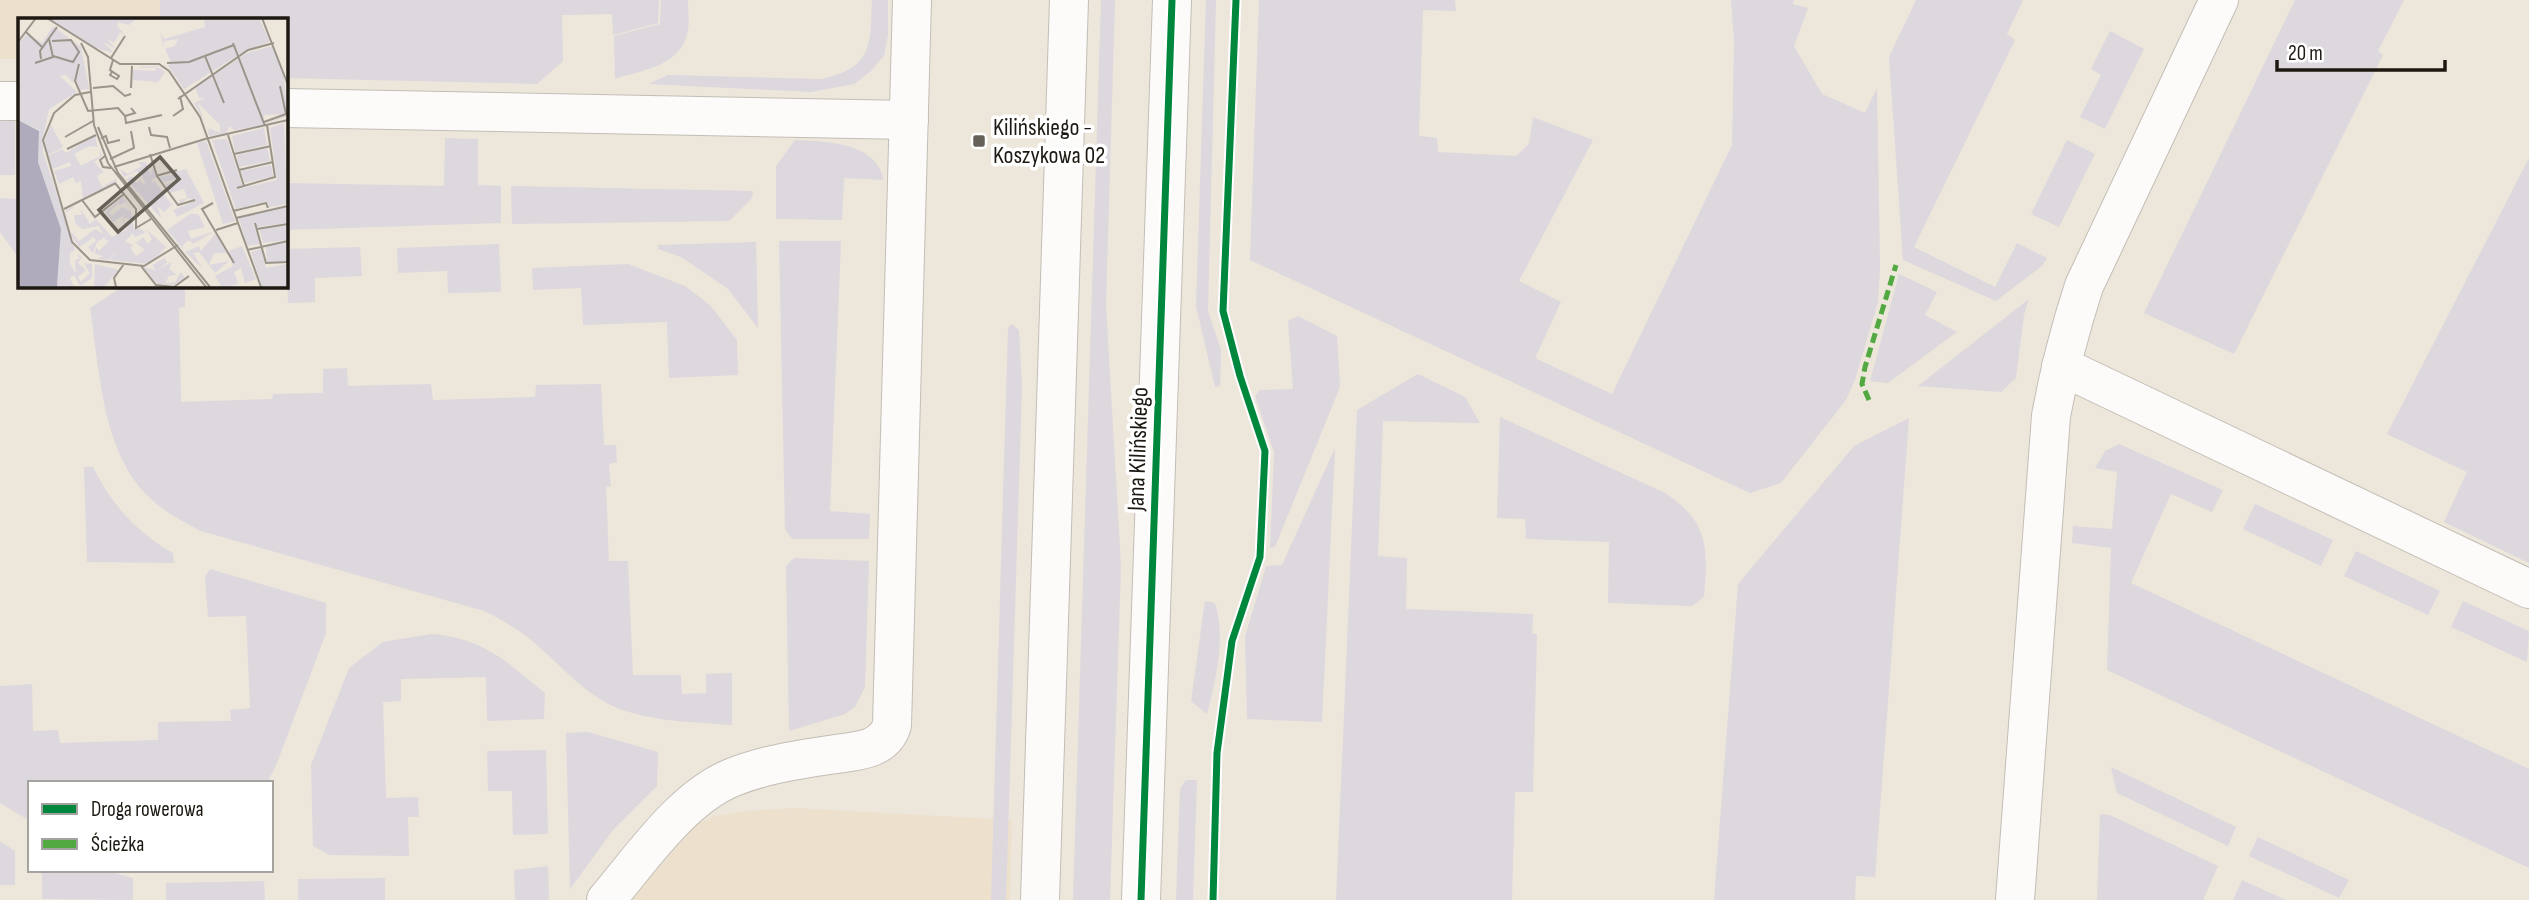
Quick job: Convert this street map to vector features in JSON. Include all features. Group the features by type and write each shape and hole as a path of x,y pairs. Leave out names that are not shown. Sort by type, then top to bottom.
{"street":[{"path":"606,900 666,829 696,800 729,779 772,765 870,749 890,733 912,0"},
{"path":"1040,900 1069,0"},
{"name":"Jana Kilińskiego","path":"1141,900 1172,0"},
{"path":"2015,900 2051,416 2061,366 2084,286 2219,0"},
{"path":"0,101 18,101"},
{"path":"287,108 909,120"},
{"path":"2061,366 2529,589"}],"shaded area":[{"path":"0,0 160,0 160,18 18,18 18,59 0,59"},
{"path":"160,0 659,0 658,23 613,35 612,14 562,15 563,61 537,84 287,78 287,18 160,18"},
{"path":"661,0 688,0 688,26 683,45 677,53 658,65 615,79 614,36 660,24"},
{"path":"872,0 888,0 888,35 884,56 854,84 811,92 648,84 668,75 821,79 838,74 851,68 865,53 869,42"},
{"path":"1101,0 1115,0 1106,305 1121,566 1110,900 1073,900"},
{"path":"1206,0 1216,0 1208,311 1221,350 1220,386 1215,387 1196,306"},
{"path":"1259,0 1455,0 1456,11 1423,10 1419,136 1437,138 1438,152 1516,156 1529,144 1533,117 1593,140 1519,281 1561,302 1535,358 1612,394 1732,145 1734,41 1731,0 1794,0 1793,4 1808,8 1794,46 1822,94 1865,113 1877,88 1880,267 1878,302 1855,380 1846,400 1781,483 1750,493 1250,260"},
{"path":"1916,0 2023,0 2007,34 2015,40 1914,247 1995,287 2017,243 2047,258 2042,266 1996,301 1903,260 1889,57"},
{"path":"2295,0 2404,0 2378,51 2383,55 2234,354 2144,313"},
{"path":"2110,31 2144,49 2105,129 2080,117 2101,75 2091,69"},
{"path":"0,120 15,120 15,175 0,175"},
{"path":"445,138 478,139 478,185 501,186 501,223 287,230 287,183 444,186"},
{"path":"795,140 835,143 860,151 879,167 884,180 844,178 842,220 776,219 776,166"},
{"path":"2067,140 2095,154 2059,227 2031,214"},
{"path":"2529,158 2529,563 2444,522 2467,472 2387,434"},
{"path":"511,186 753,191 752,198 729,221 512,224"},
{"path":"0,198 18,199 18,257 0,232"},
{"path":"779,241 841,241 830,511 870,514 869,539 792,539 785,529"},
{"path":"756,242 758,328 728,289 681,257 658,249 658,245"},
{"path":"499,244 501,292 448,293 447,271 398,273 397,248"},
{"path":"360,247 362,276 315,278 315,302 288,303 287,249"},
{"path":"628,264 685,286 710,305 737,340 738,375 669,378 667,322 583,325 581,288 533,290 532,268"},
{"path":"1899,274 1937,292 1925,315 1957,332 1888,383 1870,381"},
{"path":"122,287 185,287 185,307 179,308 181,402 272,399 273,394 323,393 323,369 347,368 348,386 431,384 433,400 535,397 536,385 601,384 604,445 616,445 617,462 609,464 611,486 606,487 609,561 628,561 633,675 681,675 682,694 706,693 706,674 732,673 732,725 661,719 620,709 595,696 525,635 484,611 201,531 181,521 151,499 134,480 112,435 101,384 90,308"},
{"path":"2029,299 2024,315 2016,378 2001,392 1918,386"},
{"path":"1298,316 1337,336 1340,387 1275,547 1270,548 1274,452 1255,396 1260,390 1293,389 1288,321"},
{"path":"1012,324 1019,330 1022,386 1006,900 991,900 1008,328"},
{"path":"1418,374 1465,397 1480,423 1383,421 1378,556 1407,558 1406,609 1533,614 1532,634 1537,634 1533,792 1515,792 1512,900 1336,900 1357,410"},
{"path":"1500,417 1665,493 1679,504 1698,526 1702,538 1706,564 1704,597 1692,606 1608,603 1609,542 1526,539 1525,519 1497,518"},
{"path":"1909,418 1875,877 1856,876 1855,900 1714,900 1738,584 1854,446"},
{"path":"2119,444 2223,490 2212,512 2171,494 2131,583 2529,769 2529,868 2107,670 2111,548 2072,543 2073,526 2112,529 2117,472 2095,468 2105,451"},
{"path":"1335,448 1322,722 1247,719 1245,637 1266,566 1282,565"},
{"path":"84,467 93,467 126,516 148,536 173,553 174,563 87,562"},
{"path":"2255,504 2333,540 2321,566 2243,529"},
{"path":"2356,551 2440,591 2428,615 2344,576"},
{"path":"794,558 869,561 865,687 855,707 845,714 789,731 786,566"},
{"path":"210,569 326,603 326,633 268,781 28,781 28,820 0,803 0,686 32,684 33,731 58,730 60,743 158,740 158,722 231,721 230,710 250,708 246,616 208,617 205,577"},
{"path":"1205,601 1215,603 1220,630 1216,673 1207,714 1191,701"},
{"path":"2463,601 2529,631 2527,662 2451,627"},
{"path":"431,634 465,640 506,661 545,693 544,719 487,721 486,677 401,679 401,701 383,702 386,798 418,797 419,817 408,817 409,856 330,855 313,846 311,765 349,668 383,642"},
{"path":"588,732 658,752 657,786 613,830 570,889 566,733"},
{"path":"546,750 548,834 513,835 512,791 488,791 487,751"},
{"path":"2111,767 2236,827 2228,846 2117,793"},
{"path":"1186,780 1197,780 1193,900 1176,900 1180,789"},
{"path":"794,808 1012,820 1010,900 631,900 697,824 716,816 737,812"},
{"path":"2100,814 2110,815 2218,866 2203,900 2097,900"},
{"path":"2258,837 2349,880 2339,898 2249,856"},
{"path":"0,841 15,851 15,885 0,885"},
{"path":"548,866 549,900 515,900 514,870"},
{"path":"42,872 110,872 133,878 133,900 42,899"},
{"path":"385,878 385,900 298,900 298,879"},
{"path":"2242,880 2286,900 2233,900"},
{"path":"264,881 265,900 166,900 166,883"}],"marked path":[{"path":"1869,400 1862,384 1865,367 1896,265"}],"cycle path":[{"path":"1141,900 1172,0"},
{"path":"1213,900 1217,753 1232,641 1260,557 1265,451 1240,376 1223,311 1236,0"}],"place":[{"name":"Kilińskiego - Koszykowa 02","path":"979,141"}]}
